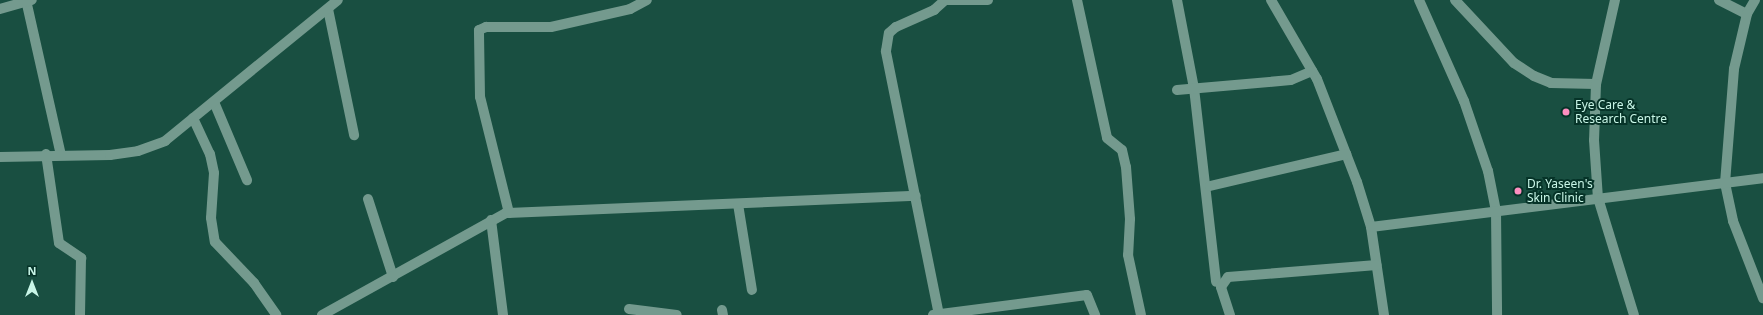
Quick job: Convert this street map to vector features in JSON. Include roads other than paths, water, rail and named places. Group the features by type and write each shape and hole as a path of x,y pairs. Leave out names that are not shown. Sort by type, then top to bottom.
{"street":[{"path":"0,9 28,0 61,155"},
{"path":"0,157 138,151 165,141 338,0"},
{"path":"509,213 480,97 479,30 486,27 551,27 623,11 647,0"},
{"path":"988,0 944,0 934,10 896,27 886,41 888,74 916,196 937,315 1087,295 1092,299 1095,315"},
{"path":"1077,0 1107,138 1122,150 1126,167 1130,219 1128,255 1141,315"},
{"path":"1177,0 1194,88 1216,282"},
{"path":"1271,0 1312,71 1346,154 1371,227 1384,315"},
{"path":"1419,0 1482,147 1496,211 1496,315"},
{"path":"1455,0 1514,63 1534,76 1559,84 1596,84"},
{"path":"1615,0 1596,84 1594,140 1598,198 1634,315"},
{"path":"1718,0 1747,14"},
{"path":"1754,0 1747,14 1734,69 1725,183 1733,221 1763,298"},
{"path":"328,9 354,135"},
{"path":"1177,90 1291,80 1312,71"},
{"path":"214,102 247,180"},
{"path":"193,118 210,154 214,173 211,218 215,242 254,283 276,315"},
{"path":"46,154 59,242 82,258 80,315"},
{"path":"1210,186 1346,154"},
{"path":"1371,227 1763,178"},
{"path":"322,315 394,277 491,220 509,213 645,205 738,204 916,196"},
{"path":"368,199 394,277"},
{"path":"738,204 752,290"},
{"path":"491,220 503,315"},
{"path":"1230,315 1221,287 1228,277 1377,266"},
{"path":"629,309 677,315"}],"place":[{"name":"Eye Care & Research Centre","path":"1566,112"},
{"name":"Dr. Yaseen's Skin Clinic","path":"1518,191"}]}
